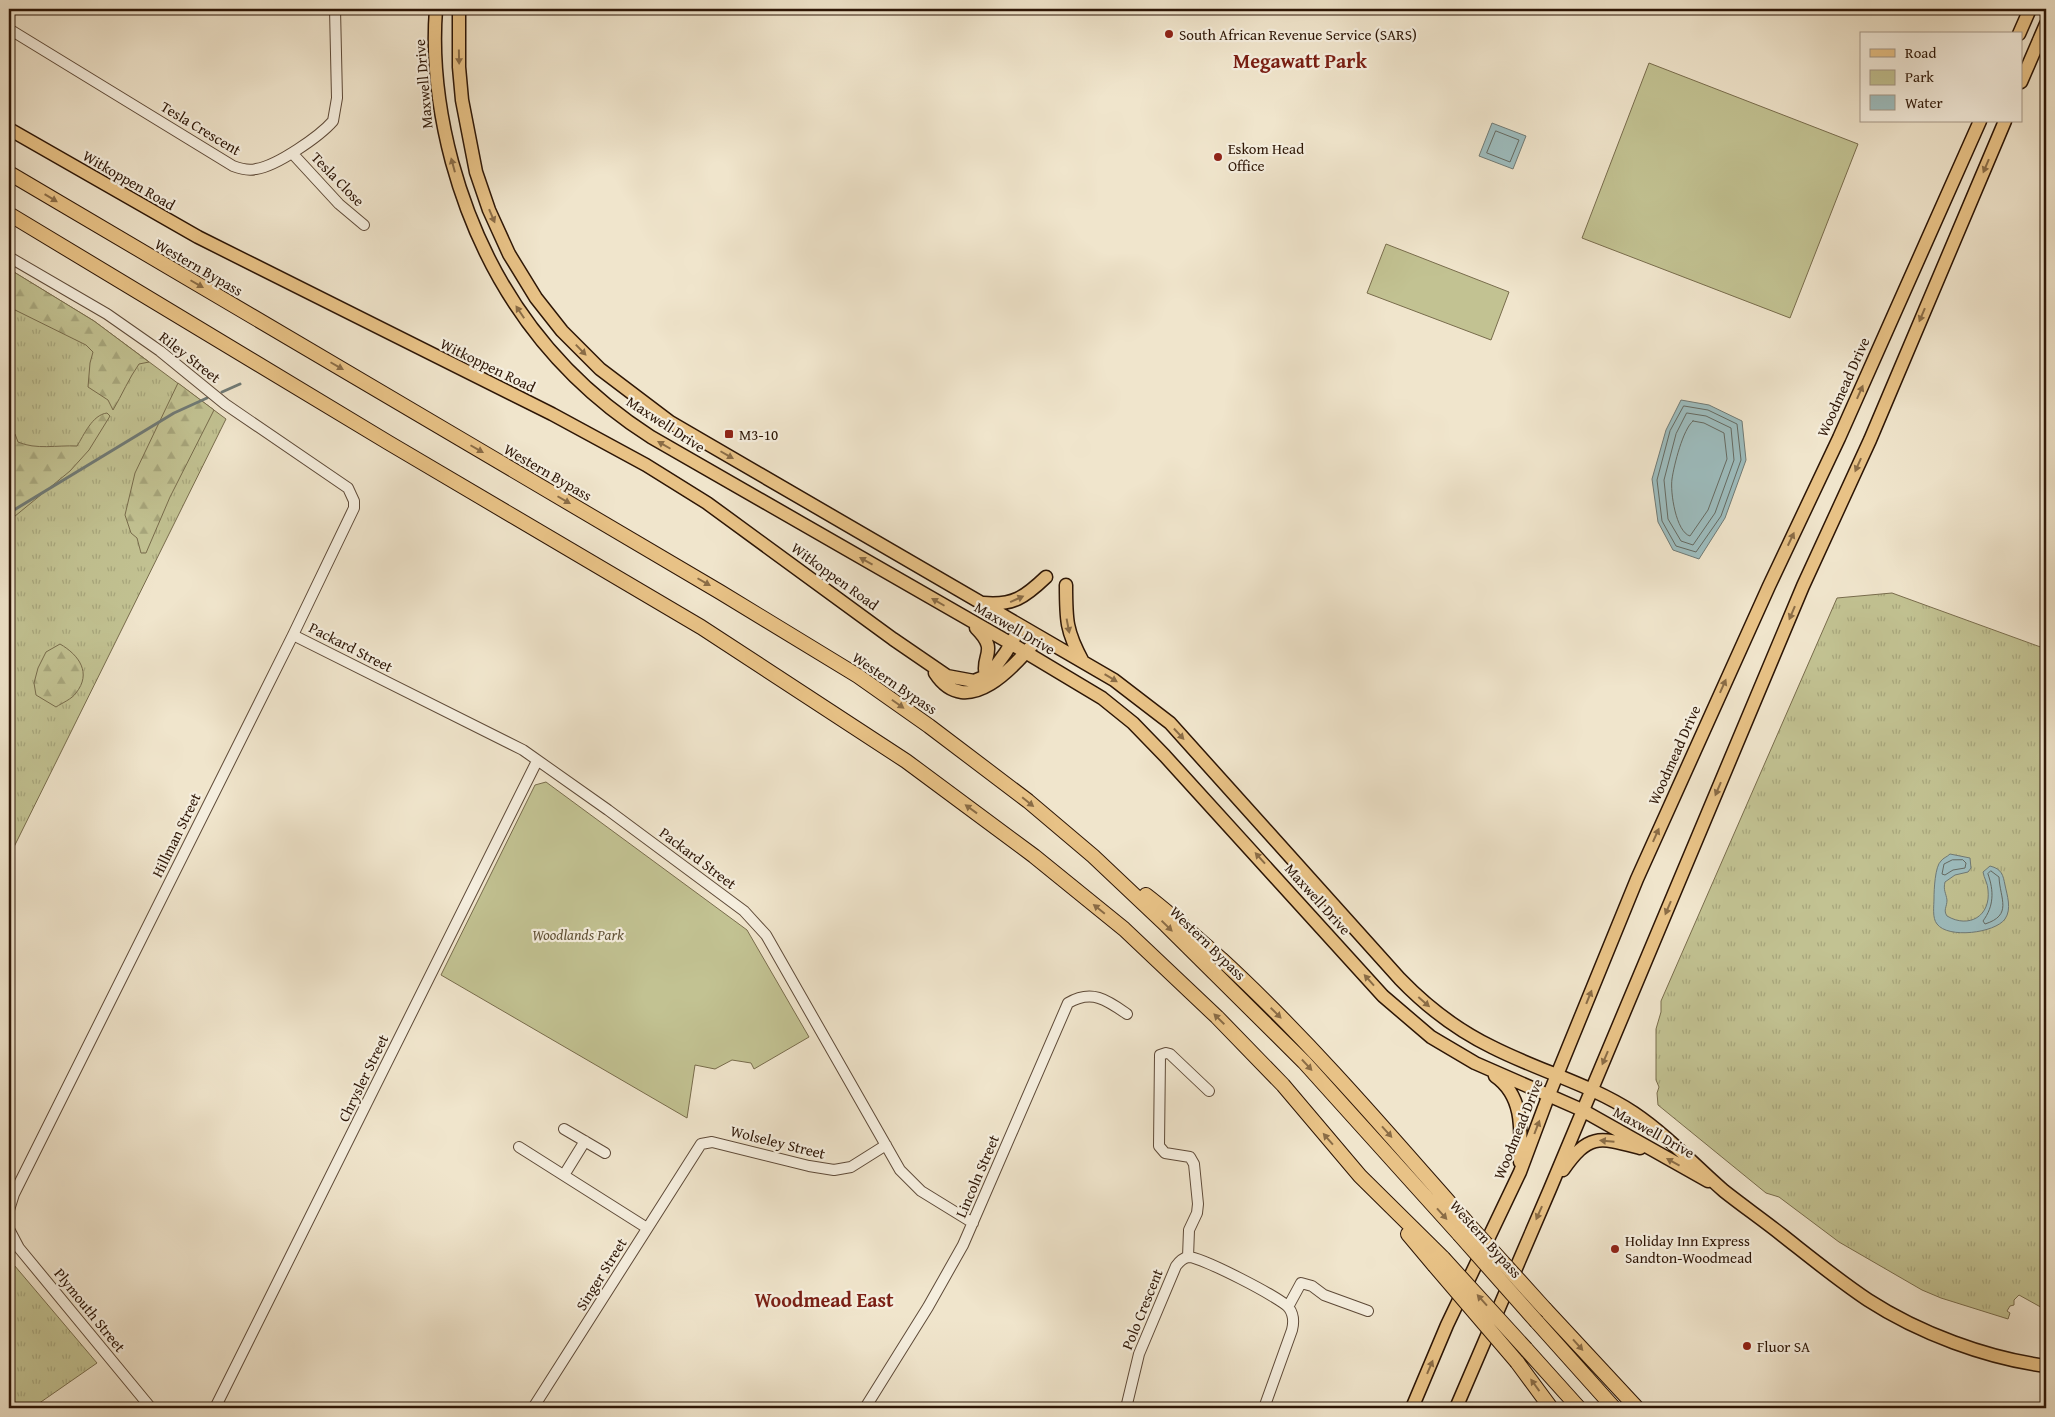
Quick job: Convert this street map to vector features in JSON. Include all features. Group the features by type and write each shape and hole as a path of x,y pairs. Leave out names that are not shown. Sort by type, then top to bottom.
{"highway":[{"name":"Western Bypass","path":"9,173 720,592 858,676 982,766 1093,856 1231,987 1464,1229 1537,1322 1614,1408"},
{"path":"9,214 389,443 701,627 906,761 1034,856 1124,929 1217,1017 1283,1085 1360,1176 1438,1262 1526,1349 1579,1408"},
{"path":"1464,1229 1545,1309 1637,1408"},
{"path":"1438,1262 1551,1408"}],"main road":[{"name":"Maxwell Drive","path":"436,9 434,27 441,123 466,209 499,280 544,343 576,378 628,422 1102,698 1133,724 1195,787 1389,1001 1431,1037 1474,1063 1548,1097 1582,1110 1723,1190"},
{"name":"Maxwell Drive","path":"459,9 459,67 462,100 476,172 490,210 509,254 536,298 562,331 600,369 670,422 1130,690 1170,723 1389,968 1430,1008 1458,1028 1493,1048 1558,1074 1636,1114 1683,1151 1723,1190 1840,1281 1882,1308 1910,1323 1959,1344 2010,1360 2046,1366"},
{"path":"2020,32 2030,9"},
{"path":"2022,80 2046,24"},
{"name":"Woodmead Drive","path":"1412,1408 1447,1325 1520,1172 1548,1097 1636,879 1769,586 1839,438 1980,122"},
{"path":"1456,1408 1592,1090 1799,595 1870,440 2005,122"},
{"name":"Witkoppen Road","path":"9,129 198,237 560,419 660,473 725,515 943,674 956,679 974,681 986,676"},
{"path":"751,495 763,476"},
{"path":"980,603 997,604 1020,598 1030,592 1046,577"},
{"path":"1066,585 1066,615 1069,633 1084,663"},
{"path":"968,620 987,642 986,676"},
{"path":"986,676 993,670 1021,626"},
{"name":"Witkoppen Road","path":"930,665 938,677 948,686 958,691 971,692 981,690 1026,653 1039,637"},
{"path":"1474,1063 1497,1077 1514,1097 1520,1124 1520,1172"},
{"path":"1550,1189 1576,1152 1592,1141 1608,1140 1654,1151"}],"street":[{"name":"Tesla Crescent","path":"9,29 233,166 243,170 263,168 292,153 328,126 336,114 336,9"},
{"name":"Tesla Close","path":"292,153 339,204 364,225"},
{"name":"Riley Street","path":"9,256 107,314 160,351 225,404 348,488"},
{"name":"Hillman Street","path":"9,1210 14,1194 350,518 354,501 348,488"},
{"name":"Packard Street","path":"293,635 523,750 608,810 744,911 766,935 895,1163 907,1179 921,1191 973,1223"},
{"name":"Chrysler Street","path":"215,1408 537,761"},
{"name":"Lincoln Street","path":"866,1408 928,1307 962,1246 1068,1003 1085,997 1098,997 1109,1001 1127,1014"},
{"path":"1209,1091 1170,1054 1160,1055 1159,1146 1165,1153 1190,1156 1194,1164 1198,1204 1197,1213 1189,1230 1188,1257 1205,1261 1283,1302 1290,1310 1294,1322 1264,1408"},
{"path":"564,1129 606,1153"},
{"path":"564,1175 585,1141"},
{"name":"Wolseley Street","path":"693,1155 701,1144 712,1142 824,1170 834,1170 851,1167 886,1145"},
{"path":"519,1147 647,1228"},
{"name":"Singer Street","path":"533,1408 693,1155"},
{"name":"Plymouth Street","path":"9,1229 19,1248 151,1408"},
{"name":"Polo Crescent","path":"1126,1408 1139,1354 1176,1266 1188,1257"},
{"path":"1290,1310 1301,1283 1312,1286 1324,1295 1368,1311"}],"green space":[{"path":"1649,63 1858,144 1790,318 1582,238"},
{"path":"1386,244 1509,292 1491,340 1367,293"},
{"path":"9,269 94,321 226,419 9,857"},
{"path":"9,269 94,321 149,362 139,364 113,410 108,400 88,387 93,352 86,345 9,307"},
{"path":"178,383 214,410 170,497 146,553 141,553 137,538 131,533 125,515 135,473"},
{"path":"107,413 110,416 89,450 70,471 9,521 9,430 15,434 18,442 32,446 77,446 93,421"},
{"path":"1892,593 2046,649 2046,1310 2019,1295 2014,1300 2014,1305 2010,1306 2007,1311 2010,1313 2008,1319 1941,1298 1922,1290 1839,1242 1779,1197 1766,1193 1658,1105 1656,1029 1661,1012 1661,1001 1837,598"},
{"path":"60,644 78,659 83,672 83,678 81,686 74,695 56,707 36,695 34,683 38,668 46,652"},
{"name":"Woodlands Park","path":"546,782 747,930 809,1037 754,1069 751,1063 732,1060 715,1069 695,1065 687,1118 441,975 535,785"},
{"path":"9,1259 97,1363 38,1404 41,1408 9,1408"}],"water":[{"path":"1492,123 1526,136 1513,169 1479,156"},
{"path":"1681,400 1709,405 1742,421 1746,460 1725,518 1699,559 1673,550 1658,522 1652,479 1666,430"},
{"path":"1950,854 1970,858 1971,868 1968,872 1955,875 1945,882 1944,889 1947,900 1945,912 1947,916 1963,921 1977,918 1982,913 1988,899 1988,888 1983,872 1990,866 1997,869 2004,878 2008,898 2007,915 2000,924 1982,931 1961,933 1943,929 1937,924 1934,919 1936,873 1939,864"}],"waterway":[{"path":"222,392 240,384"},
{"path":"9,513 174,413 207,398"}],"place":[{"name":"South African Revenue Service (SARS)","path":"1169,34"},
{"name":"Eskom Head Office","path":"1218,157"},
{"name":"M3-10","path":"729,434"},
{"name":"Holiday Inn Express Sandton-Woodmead","path":"1615,1249"},
{"name":"Fluor SA","path":"1747,1346"}],"district":[{"name":"Megawatt Park","path":"1300,60"},
{"name":"Woodmead East","path":"824,1299"}]}
